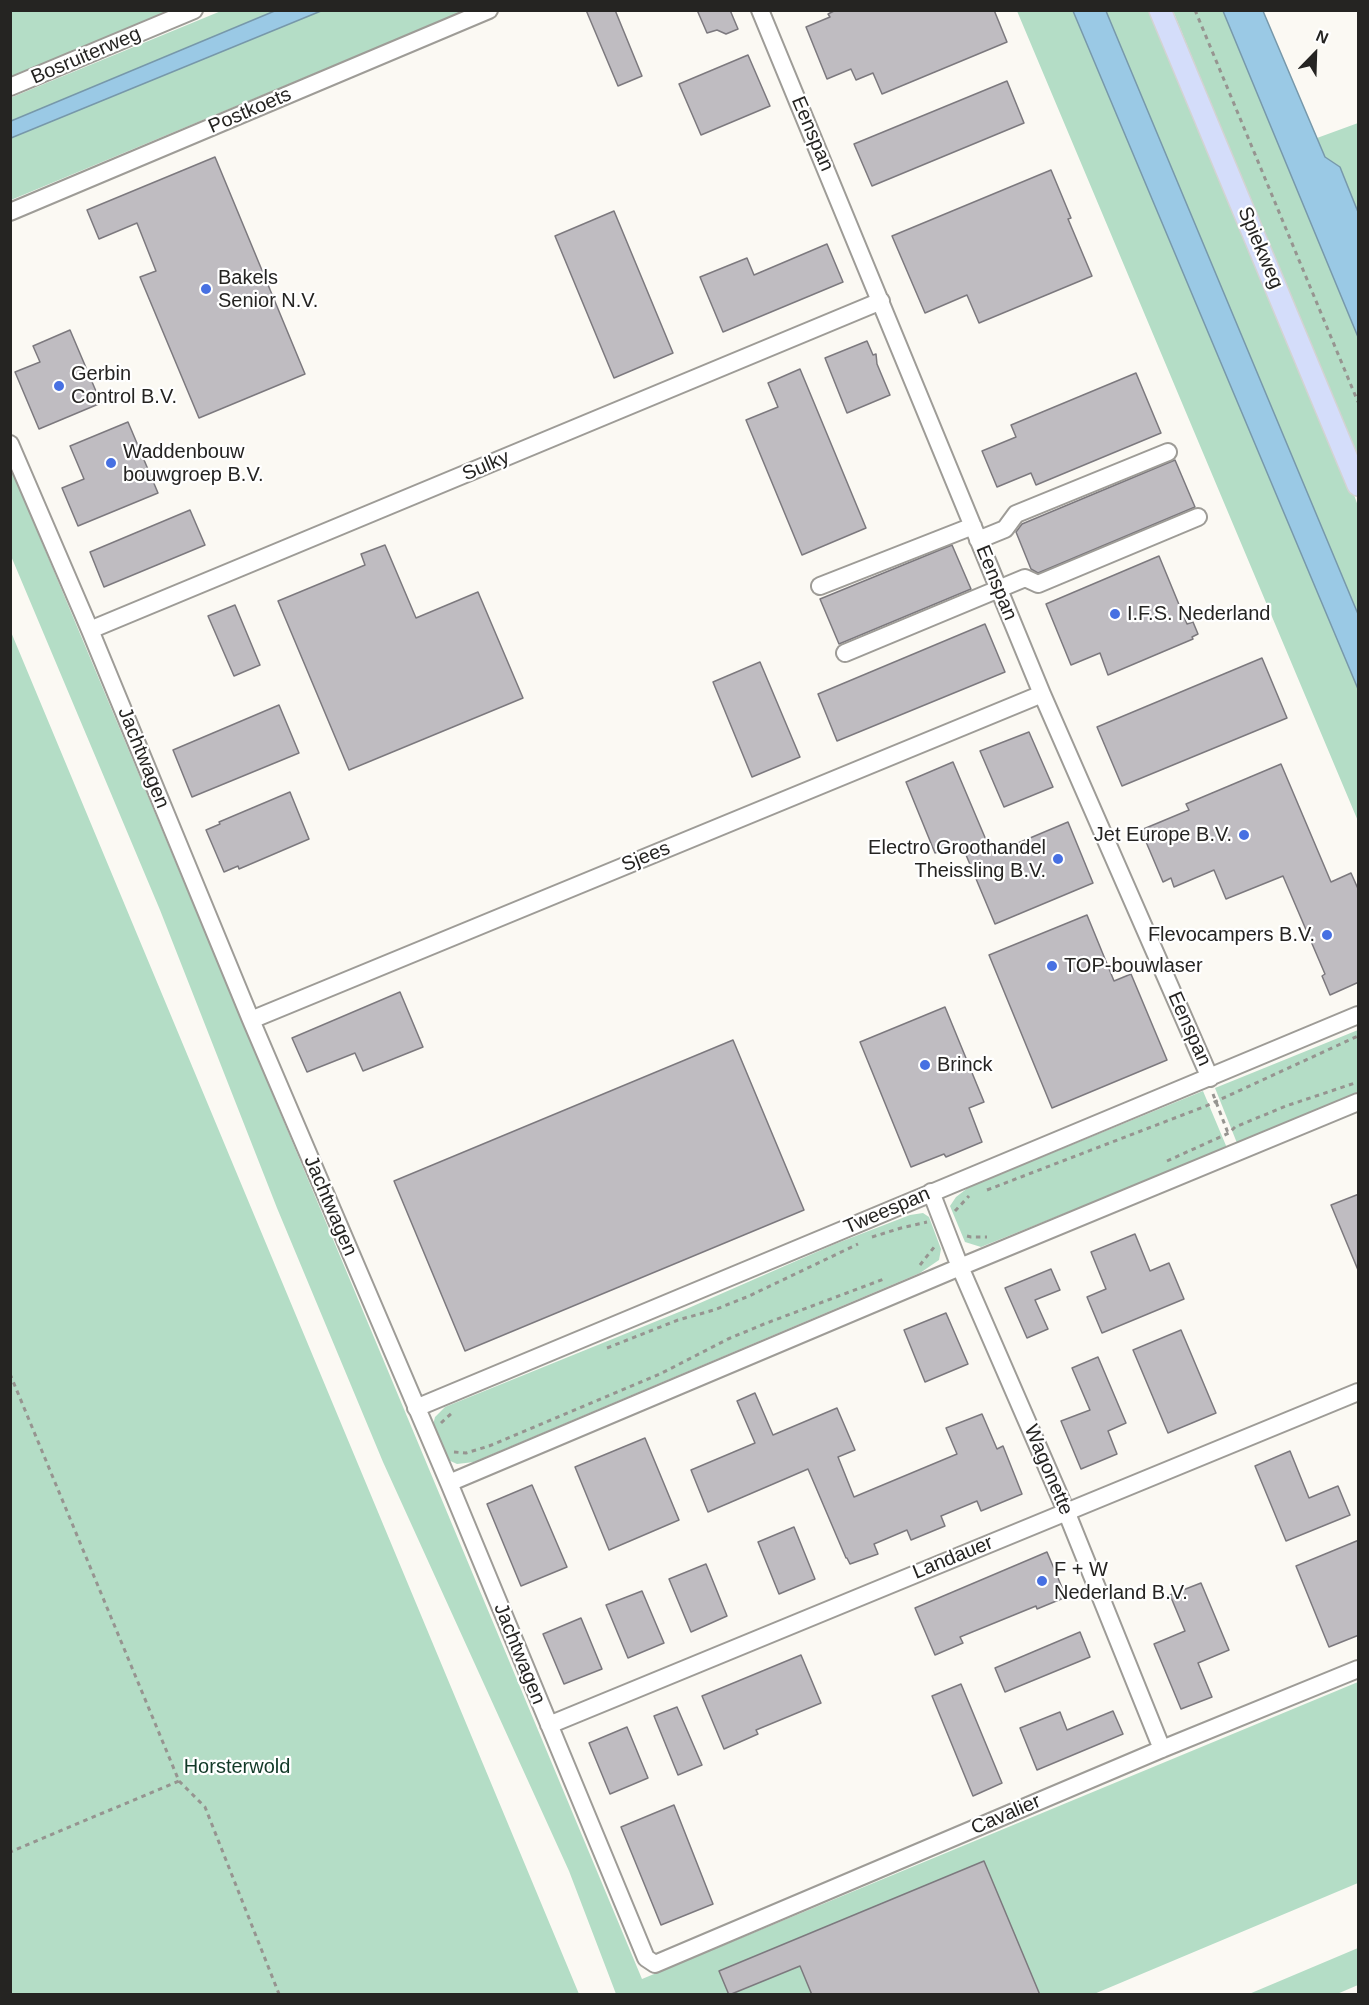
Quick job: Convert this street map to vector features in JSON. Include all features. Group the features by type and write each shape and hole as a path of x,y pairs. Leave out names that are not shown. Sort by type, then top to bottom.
{"main road":[{"name":"Spiekweg","path":"1160,10 1359,485"}],"street":[{"name":"Bosruiterweg","path":"10,87 194,10"},
{"name":"Postkoets","path":"10,212 489,10"},
{"name":"Eenspan","path":"760,10 1042,694 1210,1078"},
{"name":"Sulky","path":"90,630 881,301"},
{"name":"Jachtwagen","path":"10,444 90,630 251,1020 449,1483 646,1958 655,1964"},
{"path":"820,586 976,533 1005,529 1017,514 1168,452"},
{"path":"845,653 1025,578 1038,584 1198,517"},
{"name":"Sjees","path":"251,1020 1042,694"},
{"name":"Tweespan","path":"416,1408 1359,1015"},
{"path":"449,1483 960,1267 1359,1102"},
{"name":"Wagonette","path":"932,1192 960,1267 1066,1511 1162,1749"},
{"name":"Landauer","path":"549,1725 1359,1392"},
{"name":"Cavalier","path":"655,1964 1162,1749 1359,1669"}],"path":[{"name":"Spiekweg","path":"1195,10 1359,402"},
{"path":"980,1192 1206,1106 1359,1036"},
{"name":"Eenspan","path":"1210,1078 1214,1101 1237,1153"},
{"path":"1167,1161 1228,1133 1235,1127 1286,1106 1359,1082"},
{"path":"920,1266 939,1241 953,1214 969,1197"},
{"path":"870,1238 901,1228 945,1227 971,1237 987,1237 995,1234"},
{"path":"601,1351 678,1320 714,1310 749,1296 861,1242"},
{"path":"435,1454 445,1451 466,1453 489,1446 660,1374 728,1339 887,1278"},
{"path":"10,1374 180,1781 205,1807 279,1995"},
{"path":"427,1433 437,1428 453,1412 464,1407"},
{"path":"10,1852 180,1781"}],"green space":[{"path":"11,10 186,11 11,83"},
{"path":"221,11 277,11 11,121 10,98"},
{"path":"321,11 464,11 11,200 11,138"},
{"path":"1017,11 1073,11 1358,689 1358,821"},
{"path":"1106,11 1151,11 1353,492 1358,506 1358,614"},
{"path":"1173,11 1223,11 1358,337 1358,461"},
{"path":"1358,123 1358,212 1340,167 1325,157 1317,138"},
{"path":"10,466 642,1979 1358,1682 1358,1883 1094,1994 616,1994 569,1871 383,1462 277,1208 160,910 11,556"},
{"name":"Horsterwold","path":"11,632 579,1994 11,1994"},
{"path":"1358,1030 1358,1092 1237,1143 1215,1088"},
{"path":"1203,1091 1227,1148 981,1247 965,1242 950,1206 956,1197 969,1187"},
{"path":"923,1213 929,1217 941,1249 939,1260 920,1273 474,1462 457,1464 446,1459 433,1425 435,1417 445,1407 684,1310 835,1244 910,1215"},
{"path":"1358,1948 1358,1985 1337,1994 1249,1994"}],"water":[{"path":"277,10 321,11 11,138 11,121"},
{"path":"1073,11 1106,11 1358,614 1358,689"},
{"path":"1223,11 1263,11 1325,157 1340,167 1358,212 1358,337"}],"building":[{"path":"586,10 615,10 642,76 618,86"},
{"path":"697,10 730,10 738,29 726,34 717,30 707,33"},
{"path":"836,10 994,10 1007,42 882,94 873,73 856,80 851,69 827,79 806,27 830,17 828,14"},
{"path":"748,55 770,106 701,135 679,84"},
{"path":"1007,81 1024,123 872,186 854,144"},
{"path":"215,157 305,374 199,418 140,277 156,271 137,223 99,239 87,210"},
{"path":"1051,170 1071,218 1068,219 1092,276 979,323 967,295 925,313 892,236"},
{"path":"614,211 673,353 614,378 555,236"},
{"path":"827,244 843,282 723,332 700,277 747,258 754,275"},
{"path":"70,330 101,403 39,429 15,372 40,362 33,346"},
{"path":"867,341 873,355 876,354 877,364 890,395 847,413 825,358"},
{"path":"800,369 866,528 802,555 746,420 778,407 768,383"},
{"path":"1136,373 1161,433 1036,485 1031,473 997,487 982,451 1016,437 1011,425"},
{"name":"Waddenbouw bouwgroep B.V.","path":"128,422 158,493 78,526 62,488 84,479 70,446"},
{"path":"1175,460 1195,507 1038,573 1031,569 1016,532 1022,524"},
{"path":"190,510 205,545 104,587 90,552"},
{"path":"385,545 416,618 478,592 523,698 349,770 278,601 365,565 361,554"},
{"path":"952,545 971,589 839,644 820,599"},
{"path":"1159,556 1187,624 1193,622 1198,634 1192,637 1193,639 1108,675 1100,653 1071,665 1046,604"},
{"path":"235,605 260,665 234,676 208,616"},
{"path":"985,624 1005,672 837,741 818,694"},
{"path":"1262,658 1287,718 1122,786 1097,727"},
{"path":"760,662 800,757 752,777 713,682"},
{"path":"279,705 299,753 192,797 173,750"},
{"path":"1029,732 1053,787 1004,807 980,751"},
{"path":"953,762 992,854 1068,822 1093,883 995,924 961,843 935,853 906,782"},
{"path":"1281,764 1331,882 1351,873 1359,891 1359,982 1330,995 1322,976 1325,974 1283,876 1226,899 1214,870 1174,887 1171,878 1163,882 1141,830 1189,810 1186,804"},
{"path":"290,792 309,839 239,869 238,866 224,872 206,830 220,824 219,822"},
{"path":"1087,915 1114,981 1131,974 1167,1060 1052,1108 989,955"},
{"path":"400,992 423,1047 363,1071 355,1053 307,1072 292,1038"},
{"path":"945,1007 984,1102 969,1108 982,1142 946,1157 944,1154 911,1167 860,1042"},
{"path":"733,1040 804,1210 465,1351 394,1181"},
{"path":"1359,1194 1359,1270 1358,1270 1331,1205"},
{"path":"1135,1234 1150,1271 1169,1263 1184,1299 1102,1333 1087,1297 1106,1289 1091,1252"},
{"path":"1051,1269 1060,1290 1035,1300 1048,1329 1027,1338 1005,1288"},
{"path":"946,1313 968,1364 925,1382 904,1330"},
{"path":"1181,1330 1216,1413 1168,1433 1133,1350"},
{"path":"1098,1357 1126,1423 1108,1431 1117,1454 1081,1469 1061,1421 1090,1410 1072,1368"},
{"path":"755,1393 773,1435 837,1408 855,1450 838,1457 854,1497 957,1454 946,1428 982,1414 997,1449 1003,1446 1022,1494 981,1511 977,1501 941,1516 945,1526 911,1540 907,1530 874,1544 878,1554 850,1564 808,1469 708,1512 691,1470 755,1443 737,1401"},
{"path":"645,1438 679,1520 609,1550 575,1467"},
{"path":"1290,1451 1309,1498 1338,1486 1350,1515 1286,1541 1255,1466"},
{"path":"532,1485 567,1567 521,1586 487,1504"},
{"path":"794,1527 815,1579 779,1594 758,1542"},
{"path":"1359,1540 1359,1635 1329,1647 1296,1566"},
{"path":"1047,1552 1066,1597 1037,1609 1036,1606 960,1637 963,1643 935,1655 915,1608"},
{"path":"706,1564 727,1616 691,1632 669,1579"},
{"path":"1201,1583 1229,1650 1198,1663 1212,1697 1181,1709 1154,1644 1185,1631 1170,1595"},
{"path":"642,1591 664,1643 628,1658 606,1605"},
{"path":"581,1618 602,1669 564,1684 543,1634"},
{"path":"1080,1632 1090,1657 1005,1692 995,1668"},
{"path":"801,1655 821,1703 756,1730 758,1734 724,1749 702,1696"},
{"path":"961,1684 1002,1783 973,1796 932,1696"},
{"path":"677,1707 702,1765 678,1775 654,1716"},
{"path":"1113,1711 1123,1734 1037,1770 1020,1728 1060,1712 1067,1730"},
{"path":"627,1727 648,1778 610,1794 589,1743"},
{"path":"674,1805 713,1904 661,1925 621,1827"},
{"path":"984,1861 1040,1995 812,1995 800,1966 729,1995 719,1971"}],"place":[{"name":"Bakels Senior N.V.","path":"206,289"},
{"name":"Gerbin Control B.V.","path":"59,386"},
{"name":"Waddenbouw bouwgroep B.V.","path":"111,463"},
{"name":"I.F.S. Nederland","path":"1115,614"},
{"name":"Jet Europe B.V.","path":"1244,835"},
{"name":"Electro Groothandel Theissling B.V.","path":"1058,859"},
{"name":"Flevocampers B.V.","path":"1327,935"},
{"name":"TOP-bouwlaser","path":"1052,966"},
{"name":"Brinck","path":"925,1065"},
{"name":"F + W Nederland B.V.","path":"1042,1581"}]}
